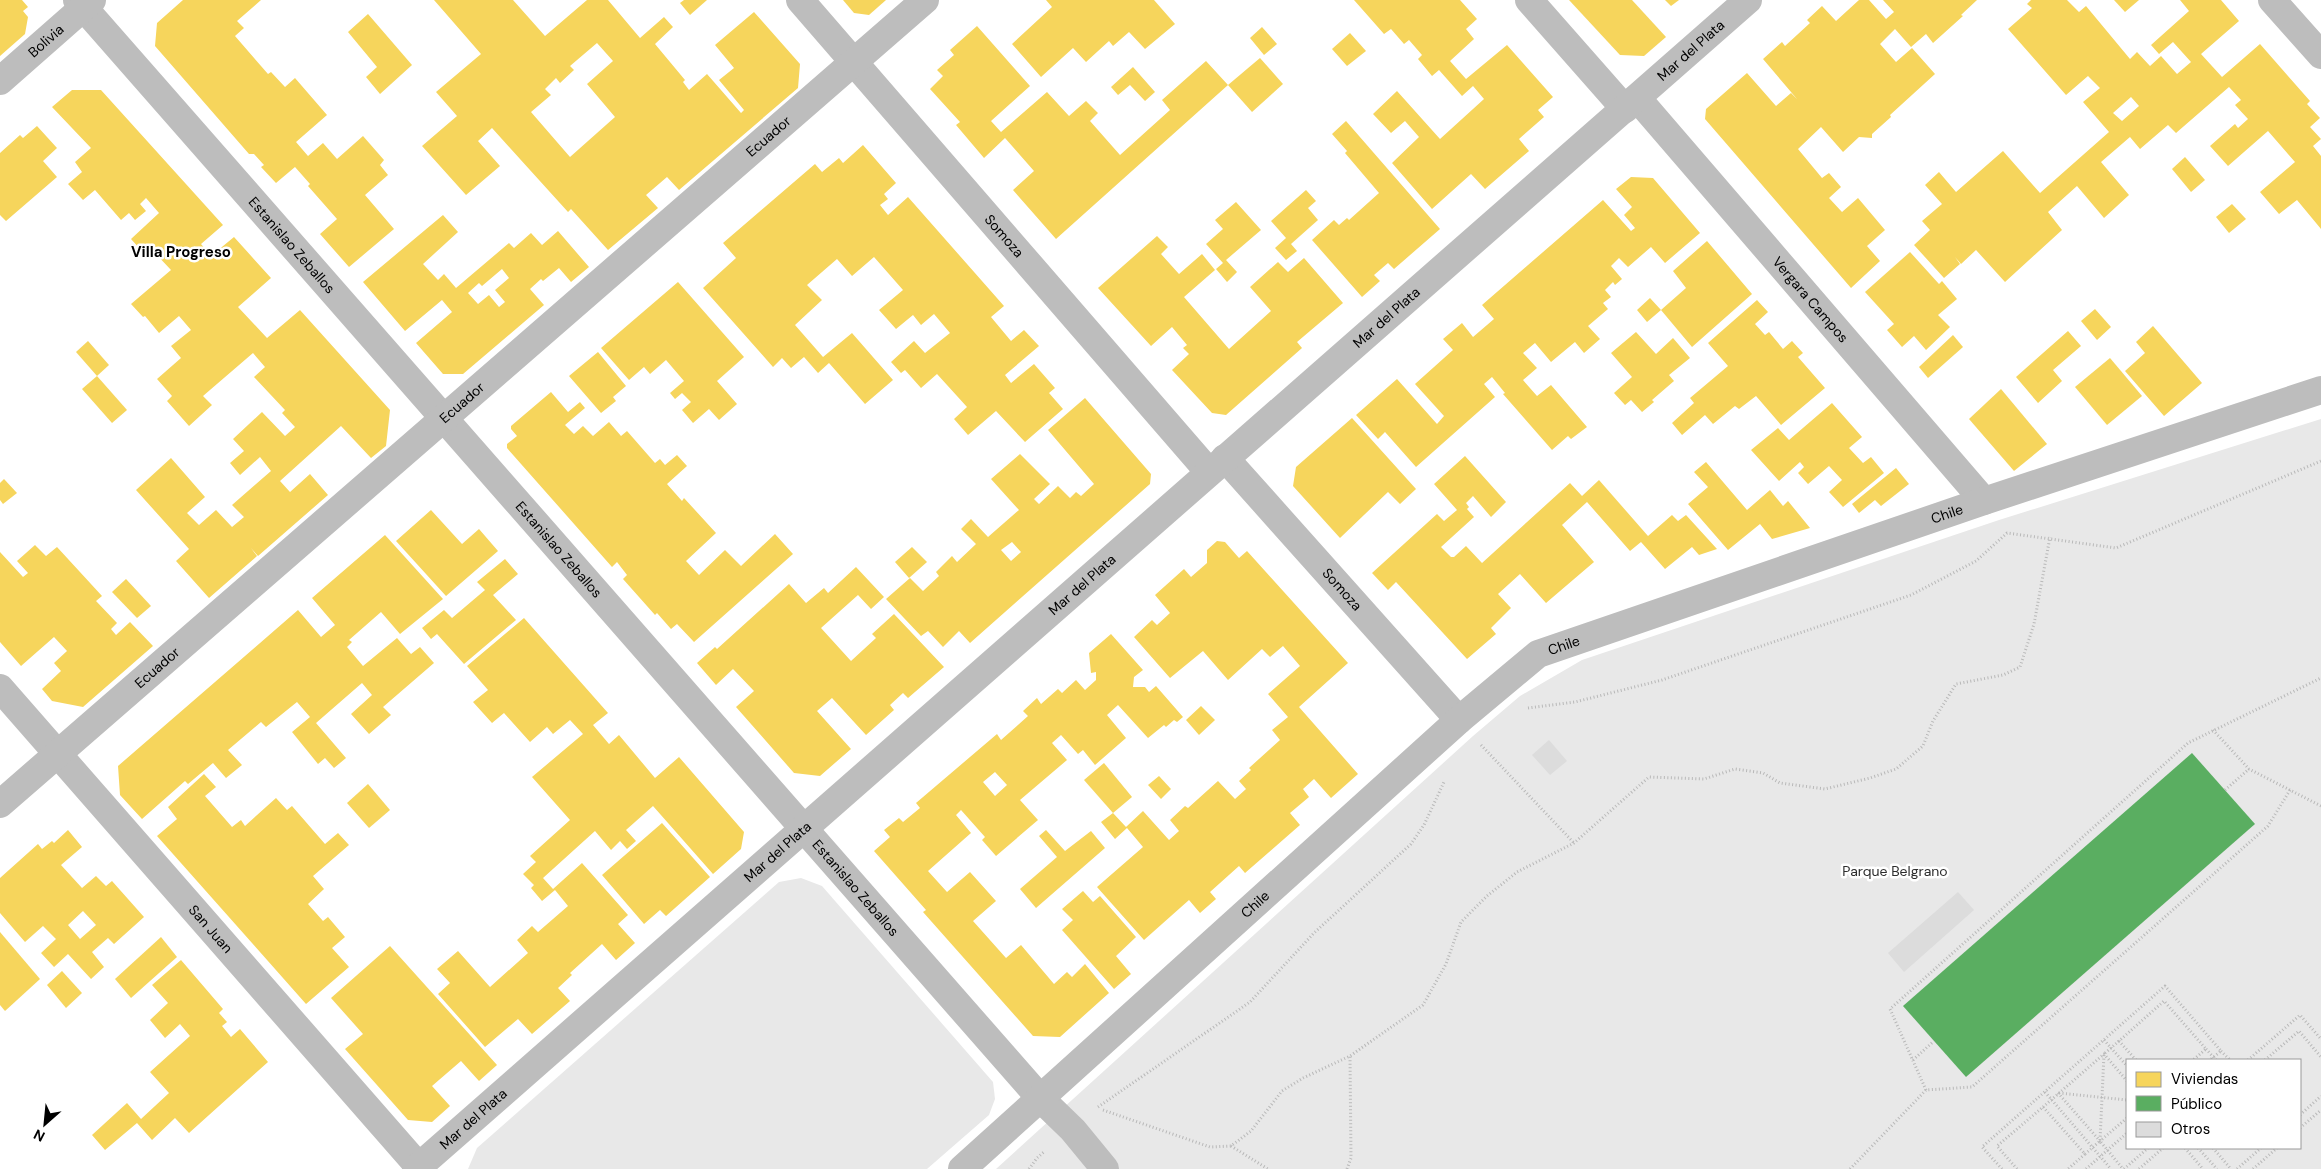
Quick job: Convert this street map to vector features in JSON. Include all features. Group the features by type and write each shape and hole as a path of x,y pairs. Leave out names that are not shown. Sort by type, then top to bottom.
{"street":[{"name":"Somoza","path":"800,0 1217,465 1459,720"},
{"name":"Ecuador","path":"0,804 925,0"},
{"name":"Vergara Campos","path":"1529,0 1631,103 1984,501"},
{"name":"Mar del Plata","path":"419,1168 1748,0"},
{"path":"2272,0 2321,55"},
{"name":"Bolivia","path":"0,81 84,2"},
{"name":"Estanislao Zeballos","path":"84,2 443,418 1041,1099 1073,1130 1105,1169"},
{"name":"Chile","path":"962,1169 1459,720 1538,654 1984,501 2321,390"},
{"name":"San Juan","path":"0,688 419,1168"}],"path":[{"path":"1523,709 1575,702 1662,680 1911,595 1976,561 2007,533 2116,548 2321,461"},
{"path":"1103,1110 1210,1147 1231,1146 1251,1132 1282,1091 1303,1078 1350,1056 1423,1004 1446,964 1461,922 1487,896 1517,872 1574,843 1649,777 1704,779 1735,769 1764,773 1780,783 1825,790 1896,769 1923,746 1933,721 1956,684 2003,675 2020,666 2034,624 2050,538"},
{"path":"1926,1090 1890,1009 2188,743 2321,678"},
{"path":"2213,730 2249,769 2321,806"},
{"path":"1486,737 1479,743 1574,843"},
{"path":"2224,790 2249,769"},
{"path":"1029,1169 1037,1158 1073,1130 1103,1102 1136,1082 1250,1002 1314,933 1410,844 1424,825 1447,777"},
{"path":"1850,1169 1926,1090 1972,1087 2268,826 2290,790"},
{"path":"2002,1169 1982,1146 2165,986 2229,1059"},
{"path":"2017,1169 1997,1146 2164,1001 2213,1059 2221,1051"},
{"path":"2249,1059 2300,1015 2321,1039"},
{"path":"2267,1059 2299,1031 2321,1057"},
{"path":"2104,1040 2126,1065"},
{"path":"1913,1060 1934,1041"},
{"path":"2119,1041 2135,1059"},
{"path":"2194,1059 2206,1049"},
{"path":"2104,1054 2126,1080"},
{"path":"2100,1141 2104,1054"},
{"path":"1347,1169 1351,1158 1350,1056"},
{"path":"2045,1092 2111,1169"},
{"path":"2058,1093 2126,1100"},
{"path":"2058,1093 2124,1169 2147,1149"},
{"path":"2301,1113 2321,1096"},
{"path":"2043,1106 2085,1154"},
{"path":"2301,1127 2321,1110"},
{"path":"2068,1169 2126,1119"},
{"path":"2086,1169 2126,1134"},
{"path":"1231,1146 1268,1169"},
{"path":"2139,1169 2162,1149"},
{"path":"2186,1149 2203,1169"},
{"path":"2199,1149 2217,1169"},
{"path":"2214,1149 2232,1169"},
{"path":"2237,1169 2260,1149"},
{"path":"2253,1169 2277,1149"}],"green space":[{"name":"Parque Belgrano","path":"2321,419 2321,1169 996,1169 1473,736 1520,696 1582,660 1999,520"},
{"path":"801,878 822,886 993,1082 995,1099 989,1115 927,1169 468,1169 477,1148 779,882"}],"building: Viviendas":[{"path":"0,0 22,0 28,7 23,11 28,17 25,34 0,56"},
{"path":"183,0 261,0 237,21 244,28 235,36 268,74 271,72 285,87 295,78 327,115 296,142 308,156 323,143 337,159 363,136 384,160 380,165 388,175 365,195 394,229 349,267 320,234 337,219 308,186 310,184 295,167 276,183 261,167 264,165 254,154 249,154 155,46 157,23"},
{"path":"434,0 513,0 545,36 587,0 608,0 640,38 664,17 673,27 655,44 685,80 683,82 689,90 707,74 741,113 744,110 719,80 734,68 715,45 754,12 800,64 798,88 679,190 667,177 646,195 658,208 608,250 571,209 568,212 492,128 478,141 500,166 466,195 422,146 457,116 436,92 481,54","holes":["597,43 613,61 587,84 615,117 570,157 531,112 551,95 545,89 556,78 560,83 574,70 570,66"]},
{"path":"684,0 707,0 690,15 680,3"},
{"path":"843,0 886,0 869,15 854,13"},
{"path":"1046,0 1154,0 1175,24 1145,49 1129,32 1113,46 1109,41 1086,62 1073,48 1041,77 1012,44 1052,7"},
{"path":"1354,0 1460,0 1477,19 1466,29 1474,39 1450,61 1466,79 1507,45 1553,97 1538,110 1544,117 1519,139 1529,151 1485,189 1471,174 1432,209 1392,163 1419,137 1405,121 1391,133 1373,114 1397,91 1440,139 1484,99 1473,86 1462,96 1439,70 1432,76 1418,59 1422,55 1409,40 1404,44 1391,29 1384,34"},
{"path":"1569,0 1632,0 1666,37 1644,56 1620,55"},
{"path":"1665,0 1679,0 1671,6"},
{"path":"1859,0 1869,0 1886,19 1894,12 1883,0 1977,0 1961,15 1963,16 1933,43 1926,34 1911,47 1895,29 1880,44 1896,62 1912,48 1935,74 1890,115 1891,117 1872,134 1872,138 1859,137 1843,152 1821,127 1798,149 1822,178 1829,173 1841,187 1829,198 1842,212 1858,198 1885,230 1867,246 1880,261 1851,288 1705,119 1706,109 1747,73 1776,106 1791,93 1797,99 1763,59 1782,42 1785,46 1810,23 1807,20 1822,6 1836,21"},
{"path":"2031,0 2067,0 2079,12 2086,6 2130,59 2137,52 2150,66 2161,56 2177,74 2191,62 2173,42 2159,54 2151,45 2189,11 2180,0 2221,0 2239,21 2201,54 2222,77 2260,44 2310,101 2307,104 2320,118 2310,127 2321,139 2313,146 2321,156 2321,229 2297,200 2279,214 2260,192 2295,162 2268,131 2228,166 2210,146 2235,124 2238,128 2248,119 2235,105 2241,100 2229,87 2176,133 2168,125 2140,149 2130,137 2101,162 2129,195 2104,218 2077,186 2048,212 2062,230 2005,282 1976,250 1961,264 1955,257 1960,264 1944,278 1914,245 1930,230 1922,221 1942,204 1925,185 1939,172 1956,192 2003,151 2040,193 2109,132 2083,102 2100,88 2088,76 2066,95 2008,29 2032,8 2027,4","holes":["2131,97 2139,106 2122,121 2113,113"]},
{"path":"2114,0 2139,0 2125,12"},
{"path":"368,14 412,65 380,94 366,77 377,67 348,32"},
{"path":"977,26 1030,86 991,121 1001,132 1047,92 1069,116 1086,101 1098,113 1090,121 1120,155 1170,110 1162,100 1206,61 1228,85 1056,239 1013,190 1034,171 1005,138 984,158 956,125 960,122 930,89 943,76 937,70 954,55 950,50"},
{"path":"1262,27 1277,44 1264,55 1250,38"},
{"path":"1350,33 1366,51 1347,66 1332,49"},
{"path":"1260,58 1283,84 1252,112 1228,85"},
{"path":"1133,67 1155,92 1145,101 1130,85 1118,95 1111,87"},
{"path":"72,90 101,90 223,225 201,244 211,256 234,237 271,278 238,307 267,338 300,310 390,410 386,446 371,458 341,426 280,481 290,492 310,474 328,495 258,556 251,548 257,556 209,598 176,561 189,549 136,490 171,458 205,497 187,513 199,525 216,510 232,527 244,517 232,505 271,471 260,457 240,475 230,463 244,451 233,439 262,412 285,436 295,427 282,413 285,410 254,377 265,367 253,353 203,396 212,405 189,426 167,401 172,396 157,379 181,358 171,346 191,330 179,316 159,333 145,316 143,317 131,304 171,270 155,253 149,259 131,239 159,213 146,198 140,204 146,211 135,220 129,213 121,220 95,190 83,200 68,184 82,172 75,162 91,148 52,107"},
{"path":"1346,121 1440,229 1394,269 1388,263 1374,275 1380,281 1362,297 1312,240 1334,220 1339,225 1347,218 1349,220 1379,193 1345,153 1347,151 1332,134"},
{"path":"37,126 57,148 43,161 57,177 6,221 0,215 0,153 20,135 23,138"},
{"path":"863,145 896,183 884,194 888,199 880,205 888,215 908,197 1004,306 991,317 1011,341 1024,330 1039,346 1005,375 1011,383 1034,364 1055,388 1049,393 1063,409 1025,442 996,411 968,435 954,419 967,407 937,374 921,388 905,370 901,373 891,362 914,341 925,353 950,333 934,314 921,325 913,315 896,329 879,310 903,290 874,257 852,276 837,259 807,285 822,300 795,325 823,357 852,333 893,380 865,404 829,363 818,373 804,357 791,368 782,358 773,367 703,288 736,258 723,243 815,164 822,172 839,158 843,163"},
{"path":"2185,157 2205,180 2191,192 2172,169"},
{"path":"1631,177 1653,178 1700,233 1665,263 1651,247 1628,267 1619,258 1611,266 1622,279 1615,285 1613,282 1605,290 1611,297 1603,303 1608,309 1588,326 1600,339 1584,353 1575,342 1551,362 1535,343 1523,353 1537,368 1523,380 1537,396 1551,385 1587,427 1571,439 1568,436 1552,450 1503,394 1505,393 1492,377 1484,384 1495,397 1416,467 1385,432 1378,439 1356,415 1397,379 1437,424 1444,416 1415,384 1453,350 1443,339 1462,323 1473,337 1494,319 1482,305 1603,200 1631,231 1635,228 1624,215 1632,207 1616,189"},
{"path":"1306,190 1316,201 1308,208 1318,220 1291,244 1297,251 1286,260 1275,248 1286,238 1271,221"},
{"path":"1236,202 1261,230 1226,260 1237,272 1227,282 1216,269 1223,263 1206,244 1223,229 1215,220"},
{"path":"2232,204 2246,219 2229,233 2216,217"},
{"path":"443,215 458,232 423,264 438,280 444,274 456,288 509,243 514,248 531,233 542,245 558,231 589,267 571,282 559,268 543,281 541,279 530,289 544,305 463,374 443,374 416,343 452,312 442,300 405,331 363,282","holes":["502,269 509,278 495,290 505,302 499,307 489,295 478,304 468,293 479,283 482,286"]},
{"path":"1157,236 1168,247 1161,254 1179,274 1202,254 1215,270 1184,297 1229,349 1271,311 1250,287 1278,262 1288,272 1304,258 1343,303 1297,342 1302,348 1226,415 1212,413 1172,370 1189,354 1183,348 1187,345 1172,327 1151,346 1098,288"},
{"path":"1707,241 1752,294 1692,347 1661,310 1686,288 1673,271"},
{"path":"1910,252 1939,284 1942,281 1957,299 1938,315 1950,327 1926,350 1914,336 1902,347 1887,330 1894,324 1865,292"},
{"path":"678,282 744,357 717,381 737,404 719,420 709,409 693,423 682,410 691,402 682,393 675,399 670,393 684,381 666,360 650,374 644,367 629,380 601,348"},
{"path":"1650,298 1661,310 1647,322 1637,310"},
{"path":"1757,300 1768,312 1755,324 1765,335 1769,332 1783,349 1792,341 1803,353 1798,357 1825,388 1781,425 1756,396 1739,409 1735,406 1713,424 1705,415 1682,435 1672,423 1694,403 1690,398 1728,366 1708,343"},
{"path":"2095,309 2111,327 2097,340 2081,321"},
{"path":"2153,326 2202,383 2164,416 2125,371 2145,353 2136,342"},
{"path":"2068,331 2081,346 2053,370 2062,381 2038,403 2016,377"},
{"path":"1636,332 1656,354 1673,338 1690,358 1669,375 1674,381 1652,400 1654,402 1642,412 1631,400 1625,405 1614,393 1632,377 1611,353"},
{"path":"1953,335 1963,347 1928,378 1919,367"},
{"path":"88,341 109,365 97,376 76,352"},
{"path":"598,352 626,386 613,397 616,401 601,413 569,376"},
{"path":"2110,358 2142,396 2107,425 2075,387"},
{"path":"97,376 127,410 112,423 82,389"},
{"path":"2001,389 2047,444 2014,471 1969,419"},
{"path":"551,392 568,412 580,402 585,408 565,425 574,434 583,426 593,436 609,422 621,436 627,431 655,463 660,459 665,465 677,455 687,466 667,484 682,501 684,498 716,533 686,561 699,575 725,550 741,566 775,534 793,554 694,642 677,624 671,629 657,613 655,615 623,579 627,575 617,562 612,567 507,448 507,444 517,436 511,429 511,426"},
{"path":"1085,398 1151,474 1150,484 970,643 959,631 943,647 928,631 921,636 886,599 910,578 923,591 939,576 936,572 952,556 957,562 976,544 961,529 971,519 988,537 1019,510 991,479 1020,454 1050,484 1034,499 1039,504 1058,486 1070,498 1076,492 1081,496 1094,484 1048,430","holes":["1012,542 1021,552 1011,561 1001,550"]},
{"path":"1832,403 1862,437 1849,448 1863,463 1871,457 1884,473 1843,507 1829,492 1842,480 1829,466 1808,484 1798,473 1804,467 1800,462 1779,481 1751,450 1778,428 1789,440"},
{"path":"1352,418 1416,489 1400,504 1388,492 1340,538 1293,486 1296,467"},
{"path":"1465,456 1506,502 1491,517 1473,496 1466,503 1469,507 1467,509 1474,517 1441,547 1451,557 1454,557 1466,546 1482,563 1570,483 1582,496 1599,480 1648,536 1672,515 1678,521 1686,515 1717,549 1699,555 1692,547 1665,569 1641,542 1630,551 1587,502 1562,525 1594,562 1546,603 1520,574 1498,594 1511,608 1491,628 1496,634 1467,659 1396,582 1388,590 1372,573 1437,514 1444,521 1457,510 1434,484"},
{"path":"1706,462 1747,510 1770,490 1783,506 1788,501 1810,528 1772,539 1760,524 1728,550 1688,504 1708,487 1694,472"},
{"path":"1896,468 1909,484 1881,506 1875,500 1859,513 1852,504"},
{"path":"4,479 17,493 3,504 0,500 0,483"},
{"path":"431,510 462,544 479,529 498,551 446,596 396,541"},
{"path":"385,535 443,599 400,634 381,612 349,640 352,642 347,647 363,666 397,638 411,654 420,647 434,663 383,707 391,715 369,734 351,714 372,695 362,683 316,723 346,758 334,768 325,758 318,764 292,732 310,717 297,702 266,727 261,722 228,750 242,765 226,778 213,763 188,784 185,781 142,819 120,795 118,766 298,610 321,637 335,625 312,598"},
{"path":"1217,541 1225,542 1239,558 1247,551 1348,663 1299,707 1358,774 1331,798 1314,779 1303,789 1309,797 1290,813 1300,825 1245,873 1239,866 1210,892 1216,899 1200,913 1189,900 1144,940 1097,887 1143,847 1127,828 1115,839 1101,822 1113,813 1126,827 1143,811 1169,840 1179,831 1170,820 1185,806 1188,808 1218,781 1235,799 1246,789 1239,781 1251,770 1249,768 1280,740 1272,730 1288,717 1268,694 1300,666 1283,646 1270,657 1262,649 1228,680 1203,651 1170,678 1134,637 1152,620 1157,625 1170,613 1155,595 1184,569 1191,577 1207,563 1207,550"},
{"path":"35,545 46,556 57,547 102,596 96,601 117,623 111,629 116,635 130,622 153,646 83,707 52,701 42,689 61,671 54,663 67,651 54,637 21,666 0,642 0,552 23,577 28,573 17,561"},
{"path":"912,547 927,562 909,578 895,562"},
{"path":"505,559 518,574 493,595 516,620 464,664 437,634 431,639 422,628 444,610 452,618 485,590 477,582"},
{"path":"856,567 884,597 871,609 858,595 821,628 851,661 876,638 872,634 894,614 944,667 908,698 903,693 890,705 894,710 866,735 832,698 817,711 851,749 820,776 794,773 736,707 754,691 733,669 716,685 697,663 715,647 717,649 789,584 806,603 824,588 828,593"},
{"path":"126,579 151,606 137,618 112,592"},
{"path":"524,618 608,713 593,725 609,744 619,735 655,778 679,757 744,832 741,849 713,874 653,806 626,830 636,841 627,849 620,841 611,850 595,831 543,878 553,889 582,863 628,915 618,924 635,943 616,960 602,944 570,973 572,975 558,988 570,1001 532,1034 518,1019 485,1047 438,994 450,983 437,969 458,951 490,987 528,953 517,940 532,926 538,932 568,906 555,890 542,901 531,888 534,885 523,874 536,862 530,856 570,820 532,777 583,734 570,720 553,734 547,727 530,742 504,713 492,723 473,702 488,690 467,666"},
{"path":"1111,634 1143,670 1134,677 1133,687 1145,687 1149,692 1156,686 1183,717 1177,722 1174,720 1166,727 1164,725 1148,738 1118,705 1107,715 1126,738 1095,765 1083,750 1078,754 1061,735 1052,743 1067,760 1020,800 1038,820 996,856 982,840 985,837 961,810 956,815 971,833 928,871 947,892 970,872 996,901 973,921 1006,958 1021,945 1054,984 1067,972 1072,977 1085,964 1109,993 1060,1037 1033,1036 923,912 926,910 874,851 890,837 884,830 899,818 903,822 920,808 916,803 997,734 1001,740 1028,716 1023,711 1037,698 1041,704 1058,689 1062,693 1076,680 1085,690 1096,680 1096,672 1091,673 1089,653","holes":["995,772 1007,785 995,796 983,782"]},
{"path":"1201,706 1215,720 1199,735 1186,720"},
{"path":"1104,763 1132,797 1113,813 1084,780"},
{"path":"204,774 216,787 205,796 232,827 241,820 245,826 276,798 287,810 292,806 325,844 338,833 349,845 313,876 324,889 308,904 323,921 328,917 345,937 332,948 349,967 306,1004 157,836 177,819 168,807"},
{"path":"1159,776 1171,789 1161,799 1148,785"},
{"path":"368,784 390,810 369,828 347,803"},
{"path":"662,823 710,877 666,916 660,910 644,924 602,875"},
{"path":"68,830 82,847 61,865 82,888 96,876 106,886 112,881 144,917 114,944 108,938 92,952 104,967 91,979 68,954 54,967 41,953 56,939 43,926 25,942 0,913 0,878 38,844 42,849 52,841 54,843","holes":["83,911 96,925 80,939 68,925"]},
{"path":"1046,830 1065,851 1091,831 1105,848 1036,908 1020,889 1057,857 1039,836"},
{"path":"1083,891 1093,902 1100,896 1136,937 1116,956 1131,974 1114,989 1062,930 1073,920 1062,909"},
{"path":"0,932 40,979 5,1011 0,1005"},
{"path":"161,937 177,957 131,998 115,979"},
{"path":"390,946 497,1065 479,1081 461,1061 432,1086 450,1106 432,1122 408,1120 345,1049 363,1034 331,998"},
{"path":"181,960 223,1009 219,1013 227,1022 222,1026 231,1037 240,1029 268,1062 189,1133 175,1118 152,1140 137,1123 105,1150 92,1135 127,1103 141,1119 169,1093 150,1072 190,1036 180,1024 165,1038 150,1020 168,1003 152,985"},
{"path":"62,971 82,993 66,1008 47,985"}],"building: Público":[{"path":"2192,753 2255,824 1966,1077 1903,1006"}],"building: Otros":[{"path":"1549,740 1567,761 1550,775 1532,755"},
{"path":"1958,892 1974,910 1904,972 1888,953"}],"district":[{"name":"Villa Progreso","path":"181,252"}]}
